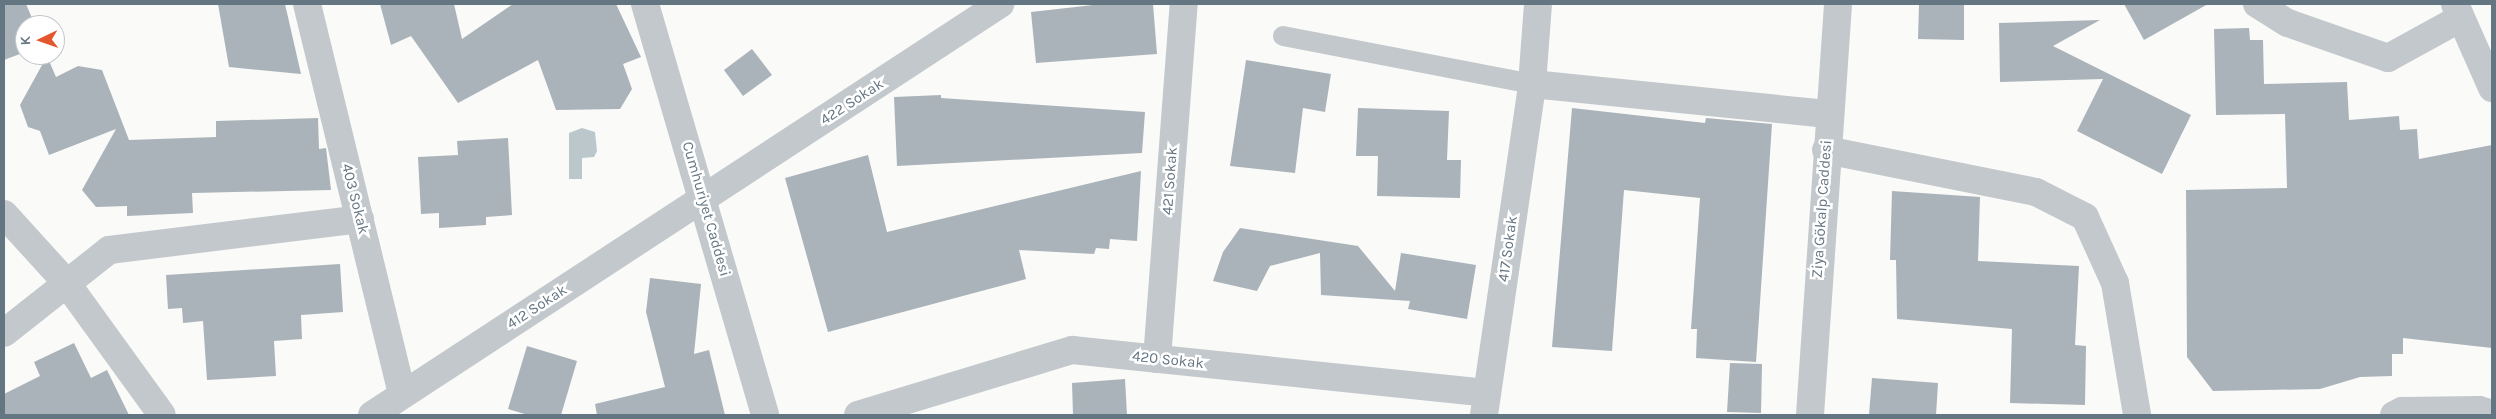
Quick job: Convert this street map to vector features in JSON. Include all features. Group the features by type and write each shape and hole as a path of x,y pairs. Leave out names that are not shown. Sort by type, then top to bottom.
{"street":[{"name":"403 Sokak","path":"308,4 402,394"},
{"name":"Cumhuriyet Caddesi","path":"644,4 704,200 765,415"},
{"name":"422 Sokak","path":"704,200 1000,4"},
{"name":"421 Sokak","path":"1157,359 1184,4"},
{"name":"417 Sokak","path":"1485,404 1532,84 1538,4"},
{"name":"Ziya Gökalp Caddesi","path":"1810,415 1828,114 1838,4"},
{"path":"2257,4 2288,23 2388,58 2457,11 2492,88"},
{"path":"1532,84 1828,114"},
{"path":"1826,150 2036,192 2085,217 2114,283 2137,415"},
{"name":"412 Sokak","path":"372,415 704,200"},
{"path":"4,214 65,281 162,415"},
{"path":"4,334 65,281 109,250 360,219"},
{"name":"420 Sokak","path":"858,415 1072,350 1157,359 1485,404"},
{"path":"2394,415 2402,411 2480,410 2492,414"}],"lane":[{"path":"1283,36 1532,84"}],"shaded area":[{"path":"582,128 595,132 597,151 594,157 582,158 582,179 569,179 569,133"}],"building":[{"path":"4,4 26,4 31,15 15,15 15,56 4,60"},
{"path":"218,4 285,4 301,74 229,67"},
{"path":"380,4 454,4 462,39 513,4 616,4 641,57 623,64 632,89 620,109 556,110 538,60 458,103 411,36 391,45"},
{"path":"1102,4 1153,4 1157,54 1036,63 1031,12"},
{"path":"1919,4 1964,4 1964,40 1918,39"},
{"path":"2124,4 2208,4 2144,40"},
{"path":"2100,20 2053,46 2191,115 2162,174 2077,131 2103,79 2000,82 1999,23"},
{"path":"2249,28 2250,40 2263,40 2264,84 2347,82 2349,120 2399,116 2400,130 2417,129 2419,159 2492,145 2492,348 2403,338 2403,354 2392,354 2392,376 2360,377 2320,389 2213,391 2187,357 2186,190 2287,188 2285,114 2216,115 2214,29"},
{"path":"752,49 772,75 743,96 724,70"},
{"path":"1246,60 1331,74 1325,112 1303,108 1295,173 1230,166"},
{"path":"42,65 51,65 56,77 78,66 102,70 129,140 216,137 216,121 318,118 319,149 326,148 331,190 192,193 193,213 127,216 127,206 96,207 82,190 116,129 49,155 40,131 28,127 20,105"},
{"path":"941,95 941,98 1145,112 1142,153 897,166 894,97"},
{"path":"1358,108 1449,111 1447,160 1461,160 1460,198 1377,196 1378,156 1356,156"},
{"path":"1572,108 1705,123 1706,118 1772,124 1756,362 1696,358 1697,329 1691,329 1700,198 1624,190 1612,351 1552,347"},
{"path":"508,138 512,215 486,217 486,225 439,228 439,213 421,214 418,157 458,155 457,141"},
{"path":"868,155 887,232 1141,171 1137,241 1110,239 1109,249 1096,248 1094,254 1019,250 1026,279 828,332 785,178"},
{"path":"1892,191 1980,197 1978,261 2079,266 2075,345 2086,346 2085,405 2010,403 2012,329 1897,319 1896,260 1890,260"},
{"path":"1240,228 1358,246 1395,291 1401,253 1476,265 1467,319 1408,309 1410,301 1321,295 1320,253 1270,266 1257,291 1213,281 1223,252"},
{"path":"340,264 343,312 301,315 302,339 274,341 276,376 207,380 203,321 183,323 182,308 168,309 166,275"},
{"path":"650,278 701,284 694,354 709,350 725,415 597,415 595,404 665,387 646,312"},
{"path":"74,343 91,378 107,370 129,415 4,415 4,394 40,376 34,362"},
{"path":"527,346 577,361 561,415 528,415 508,409"},
{"path":"1730,363 1762,364 1761,413 1727,412"},
{"path":"1872,378 1938,383 1936,415 1869,415"},
{"path":"1125,379 1127,415 1073,415 1072,383"}]}
